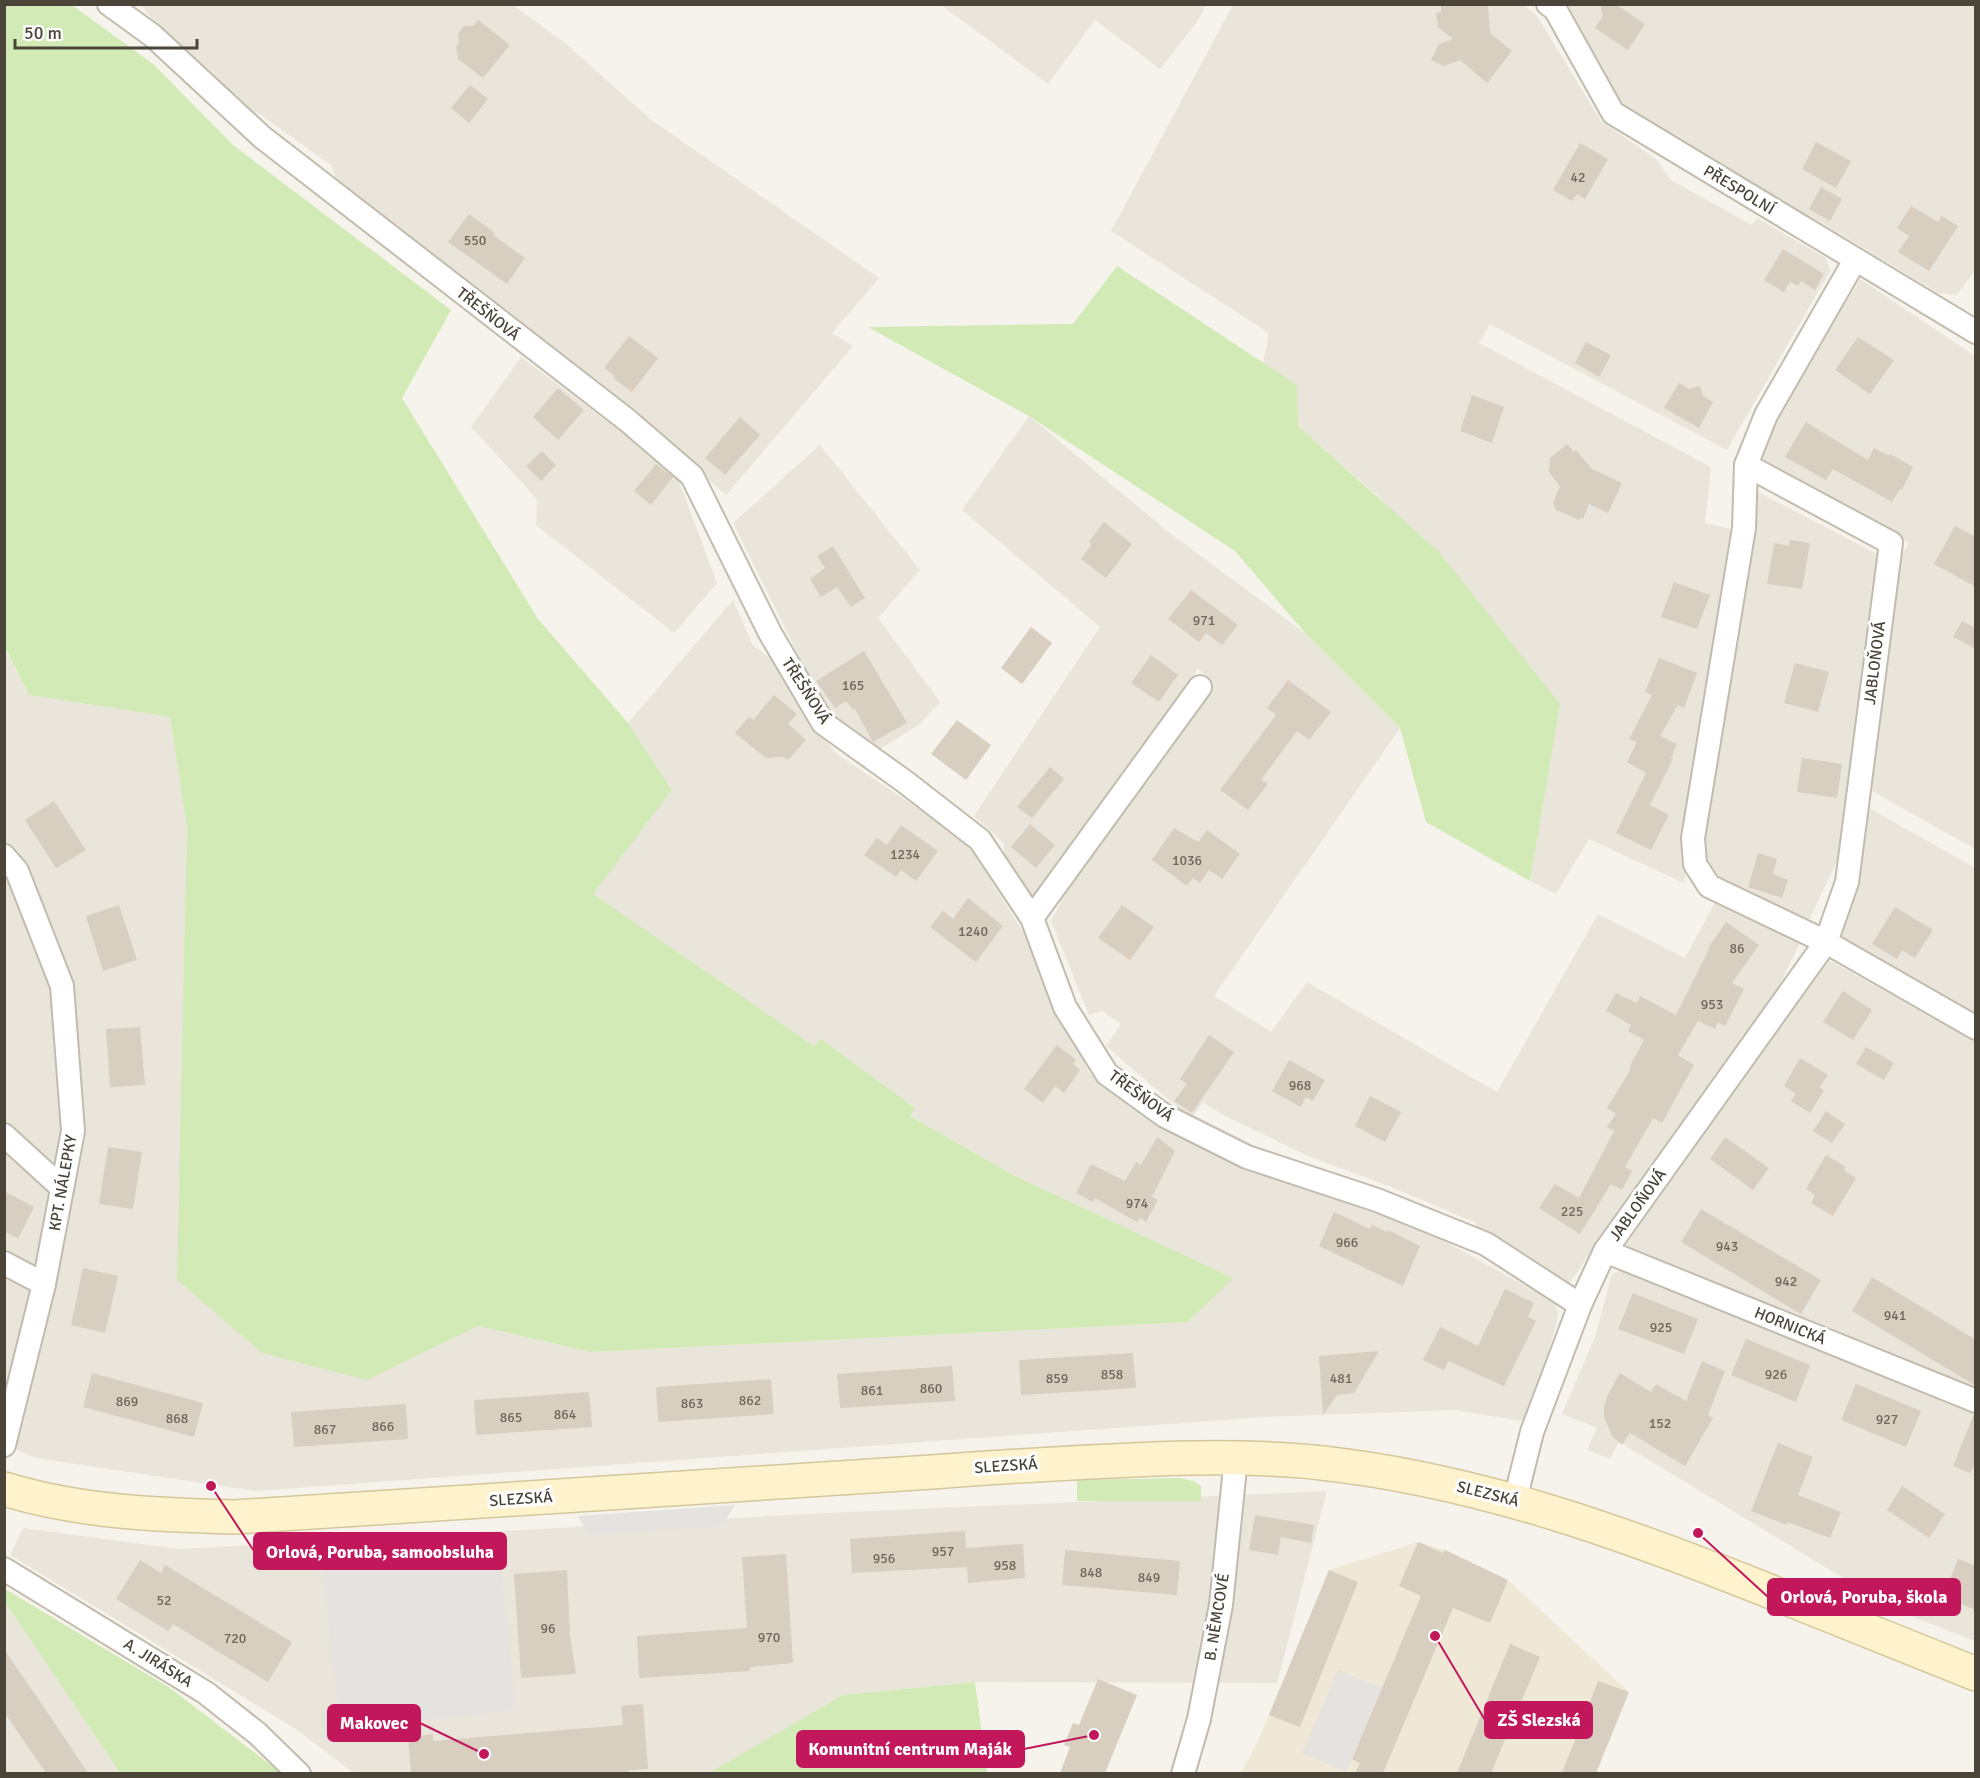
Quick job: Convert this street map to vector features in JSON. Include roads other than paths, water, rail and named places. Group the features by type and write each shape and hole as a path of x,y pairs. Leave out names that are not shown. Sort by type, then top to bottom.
{"street":[{"name":"TŘEŠŇOVÁ","path":"110,4 153,36 270,143 627,420 692,476 770,633 823,723 904,781 980,840 1032,918 1065,1007 1107,1074 1165,1116 1247,1157 1377,1200 1486,1244 1580,1305"},
{"name":"PŘESPOLNÍ","path":"1548,4 1555,9 1613,113 1976,332"},
{"path":"1855,260 1766,415 1746,465 1744,528 1693,838 1695,864 1709,886 1826,942 1976,1028"},
{"name":"JABLOŇOVÁ","path":"1515,1500 1532,1432 1580,1305 1605,1251 1826,942 1847,882 1891,543 1746,465"},
{"path":"1032,918 1200,687"},
{"name":"KPT. NÁLEPKY","path":"4,856 17,871 62,986 73,1131 44,1284 4,1445"},
{"path":"4,1135 63,1188"},
{"name":"HORNICKÁ","path":"1605,1251 1976,1401"},
{"path":"4,1263 44,1284"},
{"name":"SLEZSKÁ","path":"4,1489 49,1501 93,1509 183,1516 235,1517 1038,1464 1187,1457 1286,1460 1360,1468 1457,1485 1564,1515 1690,1560 1976,1674"},
{"name":"B. NĚMCOVÉ","path":"1183,1773 1199,1719 1221,1605 1236,1458"},
{"name":"A. JIRÁSKA","path":"4,1569 206,1693 258,1734 299,1773"}],"place":[{"name":"Orlová, Poruba, samoobsluha","path":"211,1486"},
{"name":"Orlová, Poruba, škola","path":"1698,1533"},
{"name":"ZŠ Slezská","path":"1435,1636"},
{"name":"Komunitní centrum Maják","path":"1094,1735"},
{"name":"Makovec","path":"484,1754"}]}
